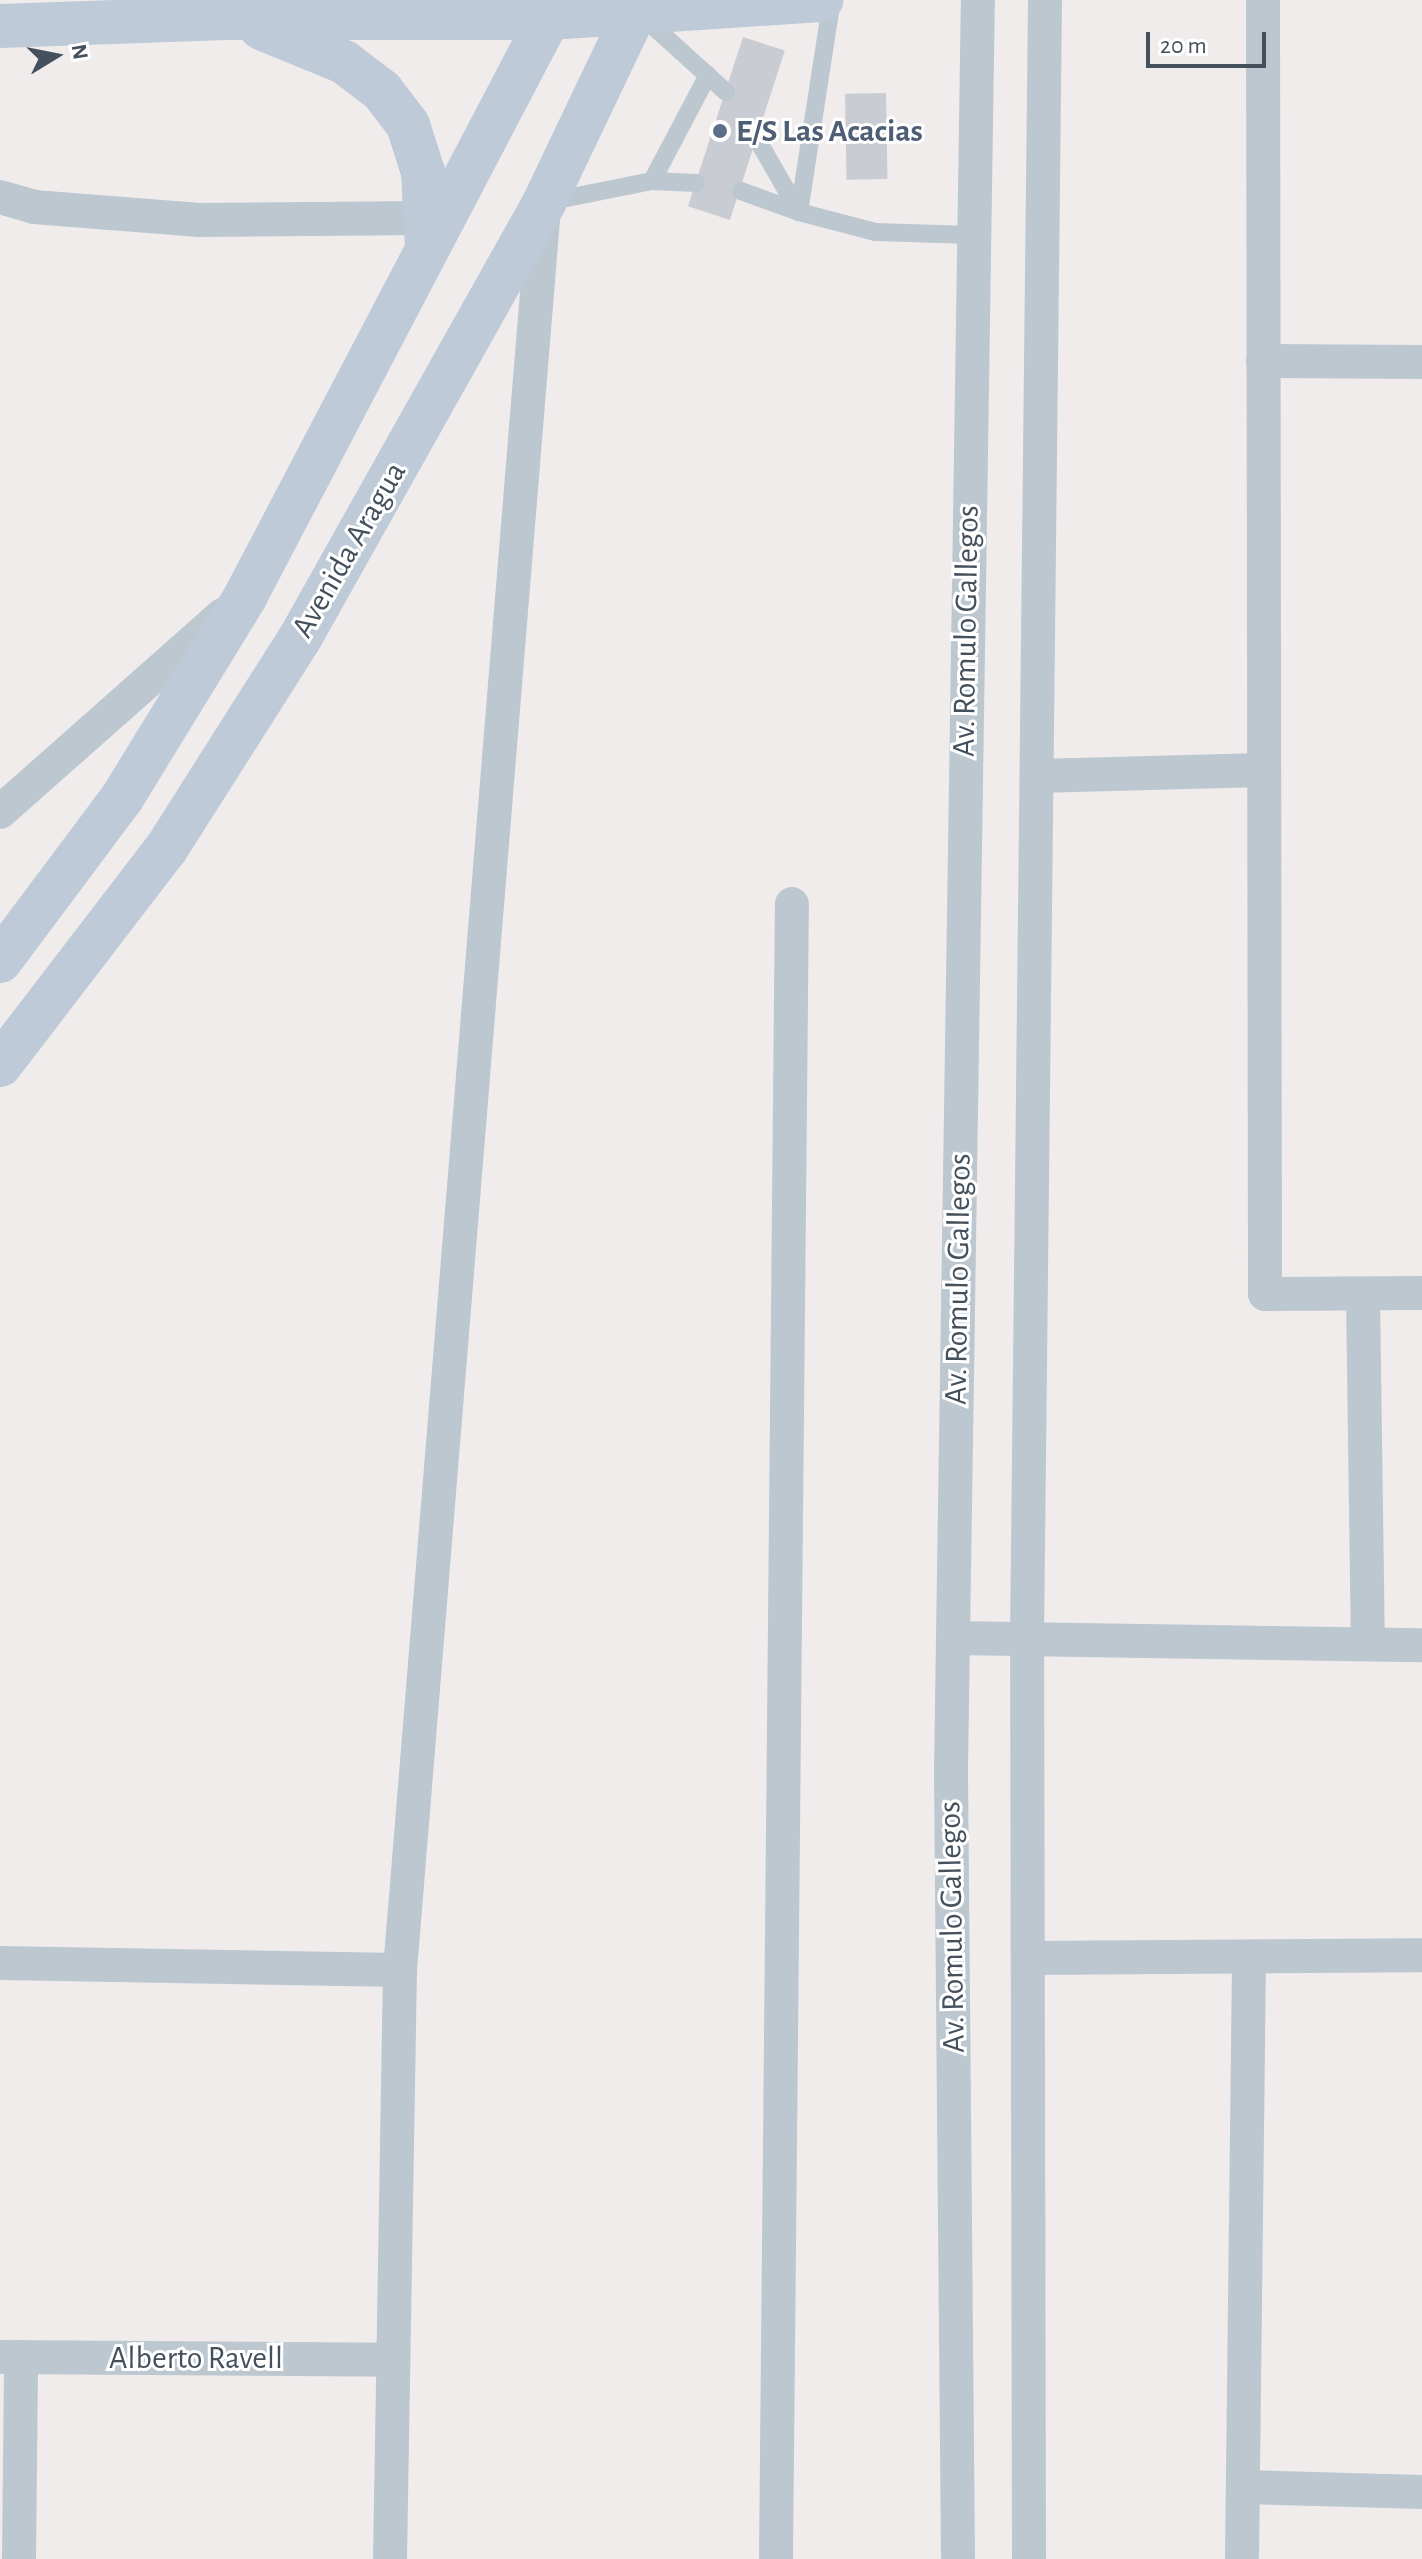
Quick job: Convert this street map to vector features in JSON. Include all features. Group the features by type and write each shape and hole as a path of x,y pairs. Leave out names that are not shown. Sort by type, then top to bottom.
{"street":[{"path":"0,26 821,0"},
{"name":"Av. Romulo Gallegos","path":"958,2559 953,1638 971,235 978,0"},
{"path":"1029,2559 1027,1638 1045,0"},
{"path":"1263,0 1265,1294 1422,1293"},
{"name":"Avenida Aragua","path":"0,1065 166,849 300,638 544,203 639,6"},
{"name":"Avenida Aragua","path":"0,961 122,798 245,597 427,235 554,9"},
{"path":"0,197 34,207 427,235 423,172 408,125 382,91 344,62 233,18"},
{"path":"390,2559 400,1970 544,203"},
{"path":"1263,361 1422,362"},
{"path":"0,812 245,597"},
{"path":"1037,776 1263,770"},
{"path":"776,2559 792,904"},
{"path":"1363,1295 1368,1644"},
{"path":"953,1638 1422,1645"},
{"path":"1028,1958 1422,1955"},
{"path":"1242,2559 1249,1958"},
{"path":"0,1963 400,1970"},
{"path":"10,2357 19,2559"},
{"name":"Alberto Ravell","path":"10,2357 392,2360"},
{"path":"1244,2487 1422,2492"}],"lane":[{"path":"799,212 832,0"},
{"path":"639,6 726,92"},
{"path":"652,181 708,75"},
{"path":"757,139 799,212"},
{"path":"544,203 652,181 696,183"},
{"path":"741,191 799,212 875,232 971,235"}],"building":[{"path":"743,37 785,51 730,220 688,206"},
{"path":"886,93 888,179 847,180 845,94"}],"place":[{"name":"E/S Las Acacias","path":"720,131"}]}
